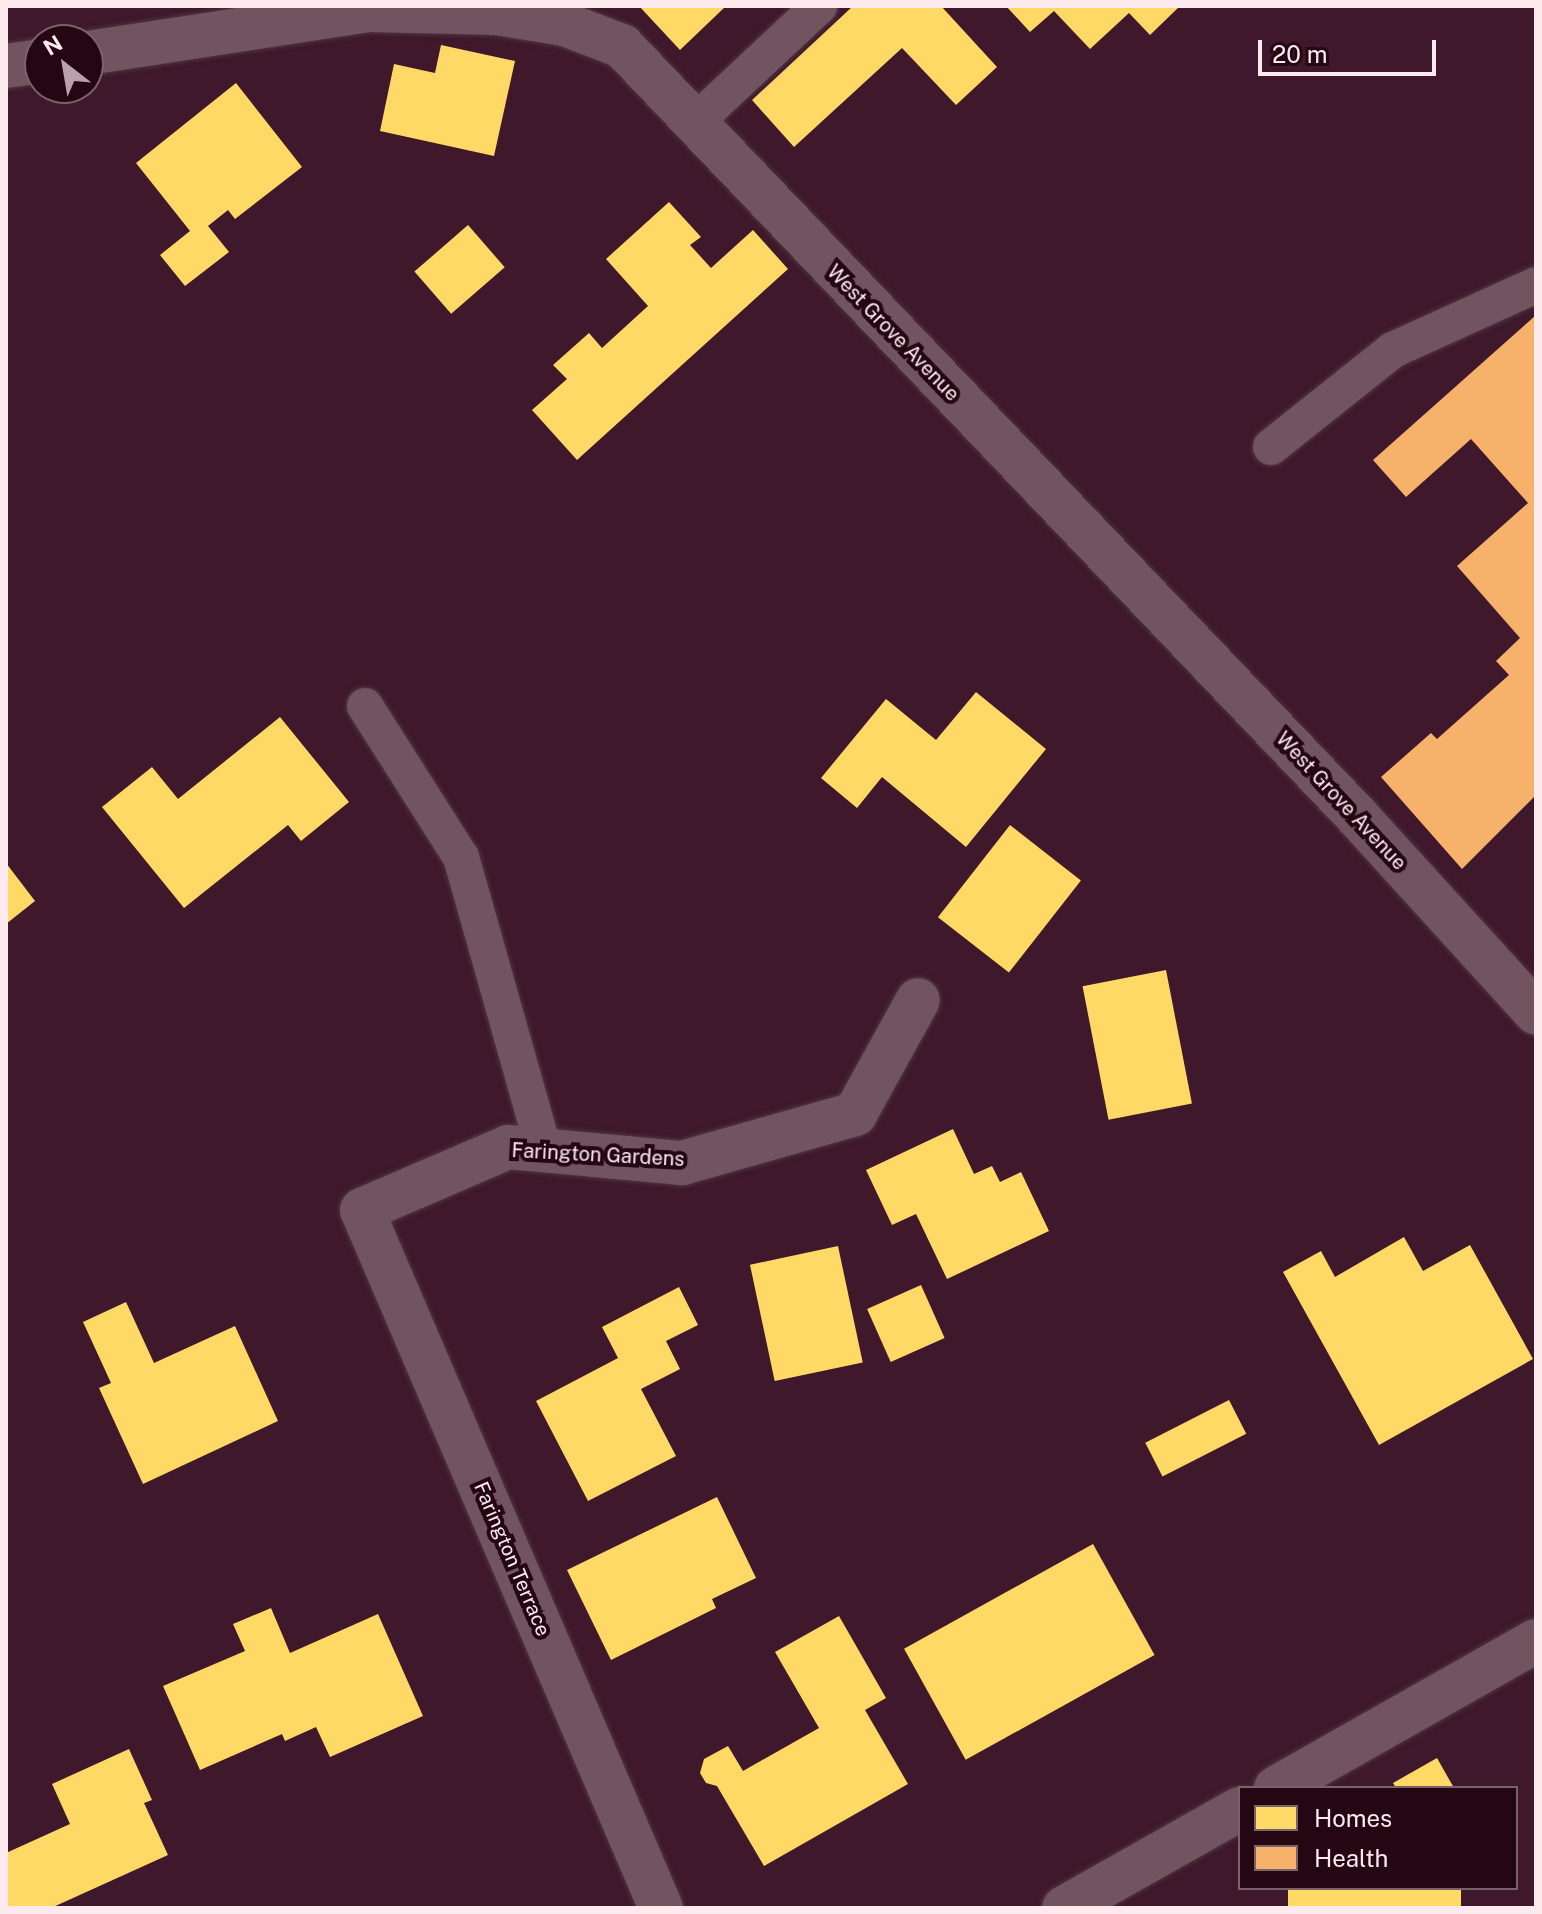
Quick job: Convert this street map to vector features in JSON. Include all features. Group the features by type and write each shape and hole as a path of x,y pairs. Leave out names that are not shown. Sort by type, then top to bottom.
{"street":[{"name":"West Grove Avenue","path":"104,51 369,10 496,13 564,24 622,46 693,124 1357,816 1536,1013"},
{"name":"Farington Gardens","path":"362,1210 508,1147 682,1163 855,1114 918,1000"},
{"name":"Farington Terrace","path":"362,1210 661,1908"},
{"path":"1280,1786 1536,1641"},
{"path":"1064,1908 1238,1810"}],"lane":[{"path":"693,124 819,6"},
{"path":"1271,447 1393,350 1536,285"},
{"path":"365,706 461,857 544,1151"}],"building: Homes":[{"path":"639,6 726,6 680,50"},
{"path":"853,6 941,6 997,67 956,105 902,48 794,147 752,100"},
{"path":"1006,6 1180,6 1150,35 1129,13 1090,49 1054,11 1030,32"},
{"path":"441,45 515,61 494,156 380,131 394,64 435,73"},
{"path":"236,83 302,167 235,219 228,210 208,226 229,252 185,286 160,255 190,231 136,163"},
{"path":"669,202 701,237 690,245 711,268 753,230 788,269 577,460 532,410 567,379 553,365 589,333 602,348 648,306 606,259"},
{"path":"468,225 505,267 451,314 414,272"},
{"path":"976,692 1046,749 966,847 882,777 857,808 821,778 886,699 936,740"},
{"path":"280,717 349,802 301,841 288,825 184,908 102,807 152,767 178,799"},
{"path":"1010,825 1081,880 1009,973 938,917"},
{"path":"6,863 35,901 6,924"},
{"path":"1166,970 1192,1104 1109,1120 1083,986"},
{"path":"953,1129 974,1174 992,1166 1000,1182 1021,1172 1049,1231 947,1279 916,1214 892,1225 866,1170"},
{"path":"1404,1237 1423,1271 1470,1245 1533,1359 1379,1445 1283,1272 1321,1251 1335,1277"},
{"path":"838,1246 863,1362 775,1381 750,1265"},
{"path":"921,1285 945,1338 891,1362 867,1309"},
{"path":"679,1287 698,1325 666,1341 680,1369 641,1389 676,1456 588,1501 536,1401 618,1358 602,1327"},
{"path":"126,1302 154,1363 235,1326 278,1421 143,1484 99,1388 111,1383 83,1322"},
{"path":"1229,1400 1246,1434 1162,1477 1145,1443"},
{"path":"717,1497 756,1578 712,1599 716,1608 611,1660 567,1570"},
{"path":"1093,1544 1155,1655 966,1760 904,1649"},
{"path":"271,1608 290,1653 378,1614 423,1716 330,1757 316,1727 285,1741 282,1734 200,1770 163,1686 245,1651 233,1624"},
{"path":"839,1616 886,1698 865,1710 908,1784 764,1866 717,1786 706,1783 700,1773 704,1759 728,1746 743,1771 819,1728 775,1652"},
{"path":"129,1749 152,1800 144,1803 168,1855 51,1908 6,1908 6,1853 70,1824 52,1784"},
{"path":"1437,1758 1453,1786 1395,1786 1393,1783"},
{"path":"1288,1890 1461,1890 1461,1908 1288,1908"}],"building: Health":[{"path":"1536,315 1536,795 1462,869 1381,777 1431,733 1437,739 1509,675 1496,661 1520,638 1457,566 1528,503 1471,439 1406,497 1373,460"}]}
